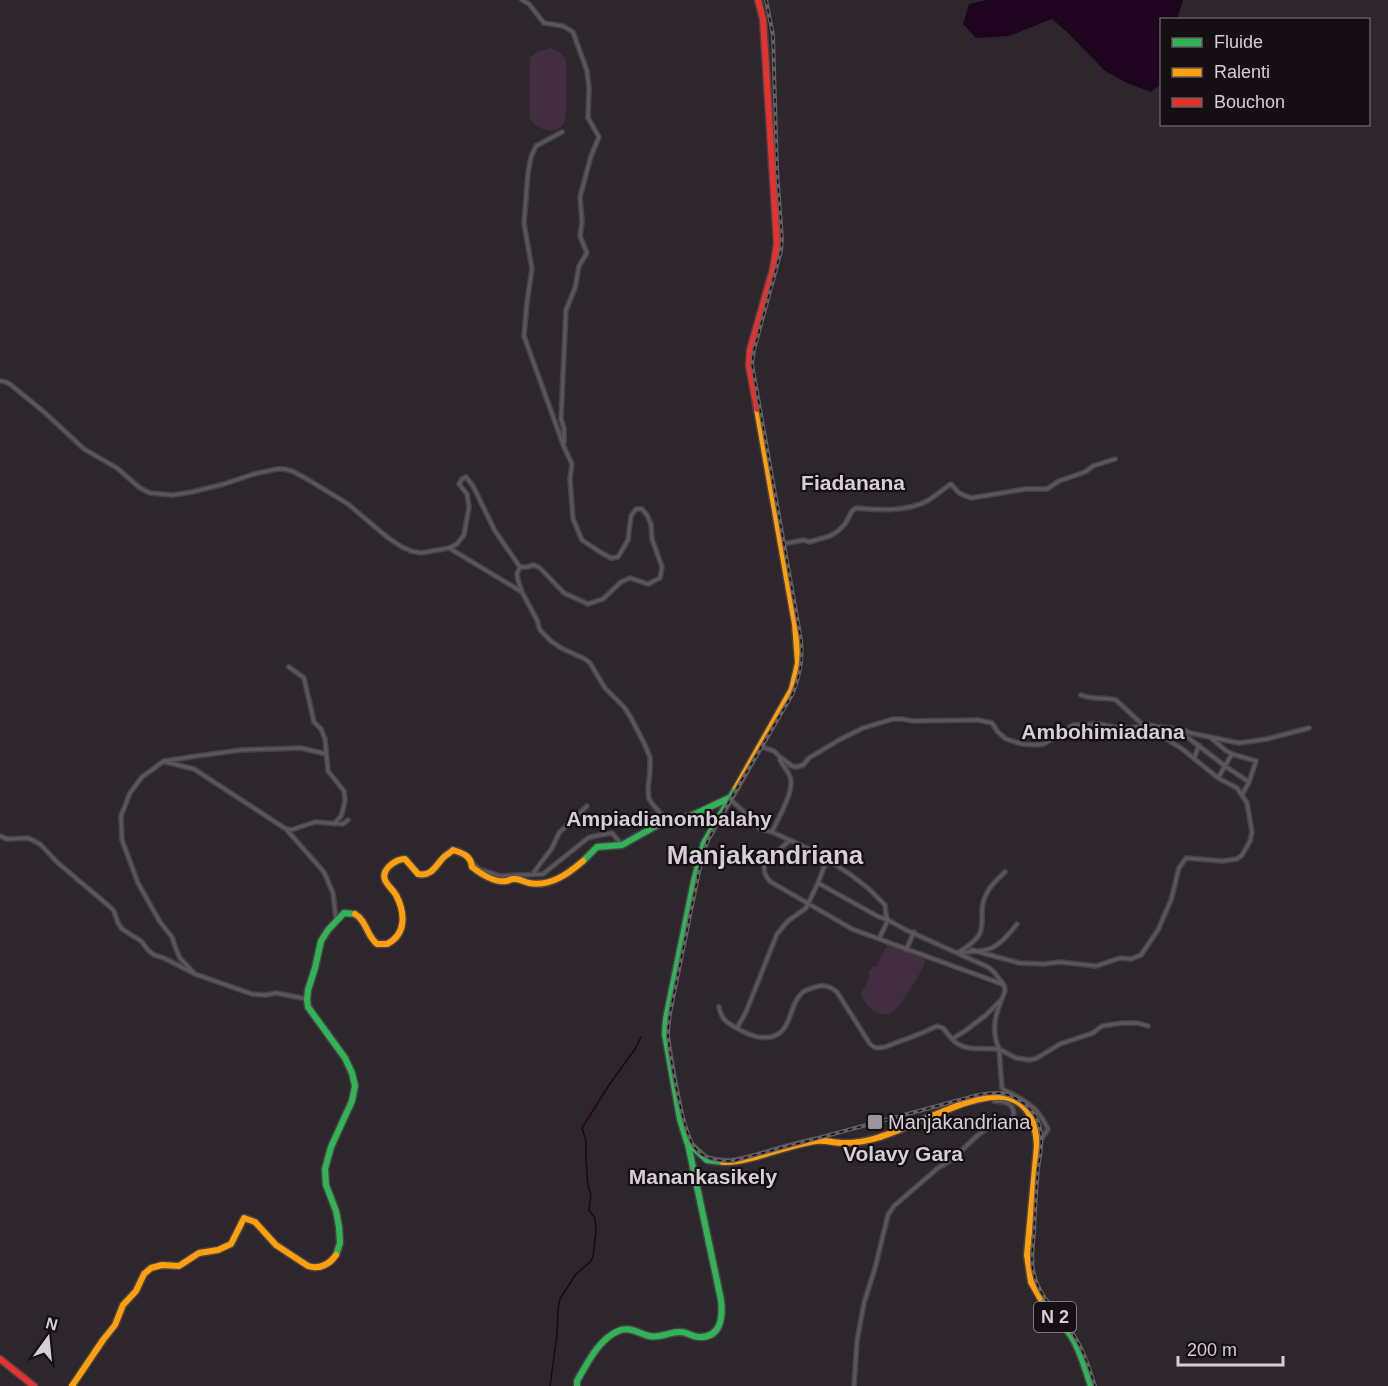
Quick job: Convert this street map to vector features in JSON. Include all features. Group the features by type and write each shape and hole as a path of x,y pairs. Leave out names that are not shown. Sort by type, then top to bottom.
{"main road":[{"path":"577,1386 577,1381 595,1352 611,1335 626,1329 654,1337 680,1331 706,1337 720,1327 723,1312 687,1142 680,1119 665,1034 666,1018 704,843 792,689 798,663 795,624 749,366 750,350 773,269 777,244 764,29 758,0"},
{"path":"72,1386 115,1325 123,1305 136,1291 144,1274 150,1268 162,1265 179,1266 199,1253 218,1250 231,1244 244,1218 255,1221 267,1237 279,1247 312,1268 323,1266 333,1260 340,1249 336,1211 325,1176 327,1161 336,1135 354,1094 355,1082 350,1067 341,1052 308,1007 308,990 321,941 344,913 353,913 360,917 365,923 371,940 378,945 386,945 396,939 402,927 404,912 385,881 385,871 399,859 405,859 415,871 424,875 434,870 453,850 467,856 472,862 472,867 481,875 493,880 516,879 539,883 558,879 572,872 597,847 622,845 649,829 695,814 729,798"},
{"path":"687,1142 707,1160 729,1163 819,1140 847,1143 870,1139 905,1128 973,1100 992,1096"},
{"name":"N 2","path":"992,1096 1011,1098 1024,1107 1030,1113 1037,1130 1027,1255 1028,1272 1041,1300 1070,1335 1080,1353 1092,1386"},
{"path":"0,1359 34,1386"}],"street":[{"path":"522,0 529,4 544,23 563,26 573,32 587,71 588,118 599,136 580,197 582,222 580,236 587,253 579,266 575,288 566,310 561,419 564,428 564,447"},
{"path":"520,567 540,568 564,593 588,604 603,599 621,582 630,578 648,584 660,578 662,567 652,539 648,515 642,509 636,509 631,516 628,540 618,557 611,558 582,540 573,519 570,479 572,464 524,336 525,312 532,269 524,223 528,173 536,146 562,132"},
{"path":"0,381 6,382 43,411 84,449 117,468 150,493 173,495 224,484 254,474 284,469 307,479 348,504 387,537 411,551 421,553 449,548 462,539 466,531 469,501 467,494 459,484 466,477 474,486 495,531 520,567"},
{"path":"781,543 818,540 838,531 856,508 883,511 920,504 951,484 959,493 971,498 1026,489 1047,489 1093,466 1115,459"},
{"path":"449,548 522,592"},
{"path":"520,567 517,574 518,580 540,630 561,648 590,663 605,688 630,716 650,757 649,799 668,821"},
{"path":"289,667 304,678 314,722 321,729 325,739 328,771 344,791 345,800 341,816 333,824"},
{"path":"972,950 1019,963 1060,962 1096,966 1120,958 1131,959 1141,955 1158,930 1171,900 1179,867 1186,858 1222,861 1237,859 1250,841 1252,832 1247,802 1237,788 1218,778 1181,748 1144,726 1116,700 1088,698 1081,695"},
{"path":"759,746 774,751 796,767 803,765 809,758 862,728 893,719 978,720 992,723 1006,739 1035,745 1044,744 1073,725 1099,724 1117,729 1150,724 1164,730 1182,733 1249,782"},
{"path":"1159,727 1183,729 1239,742 1268,739 1309,728"},
{"path":"1209,736 1232,754 1256,761 1242,795"},
{"path":"1194,759 1198,745"},
{"path":"195,974 180,958 172,937 160,922 138,883 122,840 121,816 130,793 142,777 164,761 196,756 301,748 326,754"},
{"path":"1218,778 1232,754"},
{"path":"772,832 787,798 791,782 780,756"},
{"path":"164,761 194,769 286,829 324,872 333,893 337,920"},
{"path":"729,798 760,829 816,852 869,889 885,905 888,920 879,940"},
{"path":"527,874 536,871 559,833 587,806"},
{"path":"286,829 291,830 315,822 343,824 348,820"},
{"path":"472,862 478,869 500,876 543,874 588,838 612,833 622,845"},
{"path":"0,836 7,839 28,838 40,844 58,863 109,906 114,911 122,929 141,941 154,955 195,974 252,994 276,993 307,999"},
{"path":"790,841 765,862 765,877 771,882 852,929 1004,985"},
{"path":"737,1028 743,1019 777,934 788,921 806,908 827,859"},
{"path":"958,953 979,935 984,919 982,912 987,892 1005,872"},
{"path":"818,883 879,917 988,967 994,972 1004,985 1005,991 994,1020 1002,1088 1037,1110 1048,1128 1037,1146"},
{"path":"958,953 986,950 1008,935 1017,924"},
{"path":"906,950 914,933"},
{"path":"719,1006 725,1022 756,1037 769,1037 783,1030 803,992 819,985 831,987 837,992 873,1047 885,1047 938,1026 957,1044 974,1049 999,1049 1020,1059 1030,1060 1102,1026 1122,1023 1138,1023 1148,1026"},
{"path":"952,1039 986,1015 1002,999"},
{"path":"854,1386 857,1341 864,1302 888,1215 894,1206 979,1134 994,1125 1012,1119 1014,1114 1010,1104 994,1101 992,1096"}],"shaded area":[{"path":"987,0 1183,0 1177,18 1160,18 1160,85 1151,92 1105,71 1052,19 1009,36 976,38 963,24 969,4"},
{"path":"550,48 558,51 566,59 565,119 560,128 551,131 536,125 530,118 530,58 537,52"},
{"path":"888,944 925,959 923,968 900,1004 894,1011 884,1014 874,1011 861,994 870,975 868,974 873,966 876,967"}],"waterway":[{"path":"550,1386 560,1299 576,1274 593,1257 595,1218 589,1210 591,1194 588,1186 586,1141 582,1128 641,1037"}],"railway":[{"path":"766,0 773,35 777,170 782,239 781,251 752,364 800,634 802,657 798,680 792,695 730,800 708,840 702,857 668,1028 671,1060 682,1112 690,1140 699,1152 712,1159 733,1161 978,1095 997,1093 1018,1100 1030,1109 1038,1121 1041,1133 1032,1254 1036,1282 1044,1297 1079,1344 1095,1386"}],"traffic: fast":[{"path":"723,1162 707,1160 687,1142 680,1119 665,1034 666,1019 694,881 704,843 736,788"},
{"path":"583,861 597,847 622,845 663,822 695,814 729,798"},
{"path":"336,1255 340,1243 339,1227 336,1211 326,1185 325,1169 331,1147 352,1101 355,1086 345,1058 308,1007 307,1000 321,941 344,913 355,914"},
{"path":"577,1386 577,1381 594,1353 605,1340 618,1331 630,1330 653,1337 681,1332 699,1337 712,1334 719,1325 722,1313 721,1300 688,1144"},
{"path":"1040,1298 1064,1326 1074,1342 1091,1386"}],"traffic: slow":[{"path":"736,788 792,689 798,663 795,624 757,409"},
{"path":"355,914 362,920 377,944 387,944 398,935 402,922 401,908 384,876 390,865 401,859 405,859 418,874 427,874 453,850 466,855 472,867 492,879 501,881 517,879 537,884 558,878 583,861"},
{"path":"723,1162 759,1156 816,1141 848,1143 871,1140 945,1110 980,1099 996,1097 1016,1101 1023,1105 1031,1117 1037,1146 1027,1255 1031,1282 1040,1298"},
{"path":"72,1386 115,1325 123,1305 136,1291 144,1274 151,1268 162,1265 179,1266 199,1253 218,1250 231,1244 244,1218 255,1222 276,1245 308,1266 324,1265 336,1255"}],"traffic: jam":[{"path":"757,409 749,366 750,350 773,269 777,244 763,19 758,0"},
{"path":"0,1359 34,1386"}],"place":[{"name":"Manjakandriana","path":"875,1122"}],"district":[{"name":"Fiadanana","path":"853,483"},
{"name":"Ambohimiadana","path":"1103,732"},
{"name":"Ampiadianombalahy","path":"669,819"},
{"name":"Manjakandriana","path":"765,855"},
{"name":"Volavy Gara","path":"903,1154"},
{"name":"Manankasikely","path":"703,1177"}]}
